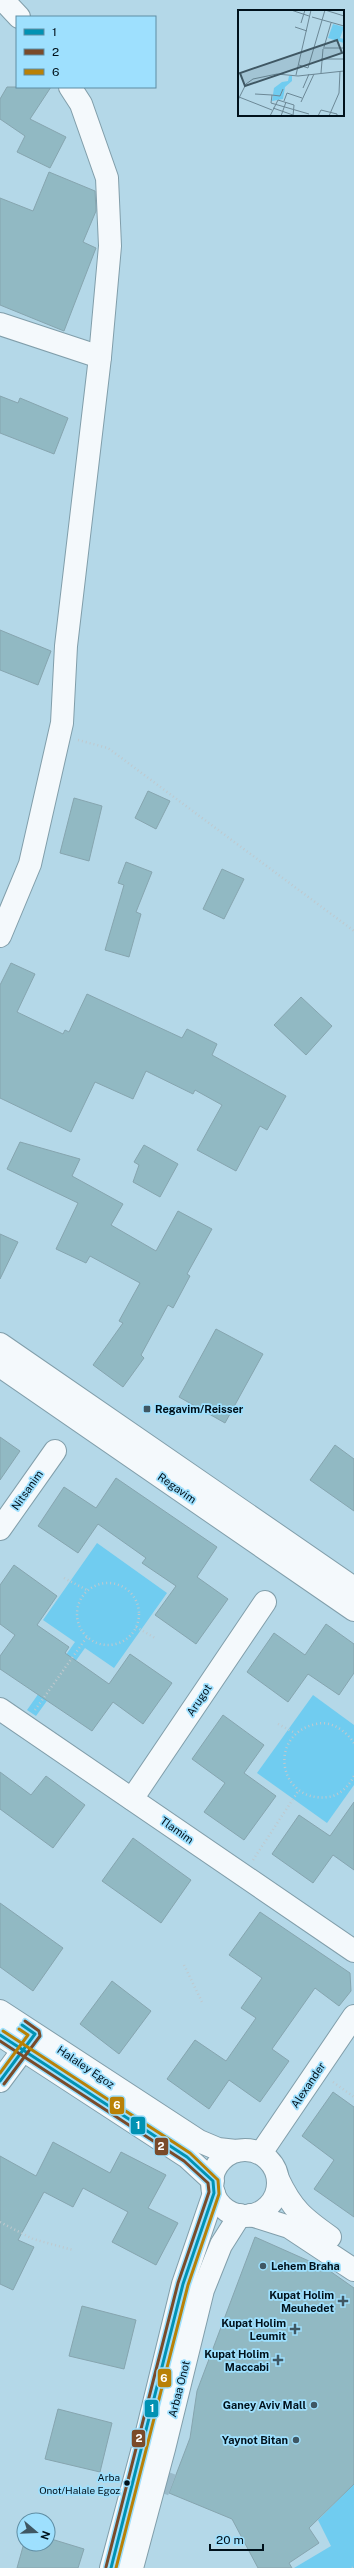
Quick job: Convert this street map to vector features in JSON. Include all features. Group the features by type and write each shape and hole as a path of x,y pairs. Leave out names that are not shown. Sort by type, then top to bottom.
{"street":[{"path":"3,0 18,16"},
{"path":"0,936 30,864 62,723 66,646 100,357 110,246 107,178 81,104 71,88"},
{"path":"0,324 100,357"},
{"name":"Regavim","path":"0,1344 354,1588"},
{"name":"Regavim","path":"0,1366 354,1610"},
{"name":"Nitsanim","path":"0,1529 55,1450"},
{"name":"Arugot","path":"132,1799 265,1602"},
{"name":"Tlamim","path":"0,1709 242,1876 352,1946"},
{"name":"Halaley Egoz","path":"0,2011 29,2042 187,2157 213,2187"},
{"name":"Alexander","path":"261,2153 354,2016"},
{"name":"Halaley Egoz","path":"0,2034 29,2042 199,2141 218,2149 236,2151"},
{"path":"0,2081 29,2042"},
{"path":"354,2253 310,2224 288,2202 275,2168 261,2153 251,2150 236,2151 220,2162 213,2187 224,2208 289,2227 354,2270"},
{"path":"246,2215 260,2212 275,2198 278,2179"},
{"name":"Arbaa Onot","path":"111,2568 144,2444 183,2284 213,2187"},
{"name":"Arbaa Onot","path":"132,2568 160,2481 203,2290 221,2245 246,2215"}],"path":[{"path":"60,734 108,748 354,931"},
{"path":"64,1578 87,1590"},
{"path":"110,1582 121,1585 130,1592 138,1606 139,1617 136,1627 130,1636 117,1644 107,1645 96,1643 87,1637 77,1620 77,1609 80,1598 87,1590 100,1584 110,1582"},
{"path":"136,1627 155,1638"},
{"path":"24,1726 87,1637"},
{"path":"354,1743 348,1734 332,1724 318,1723 306,1726 295,1733 284,1753 284,1766 288,1778 307,1795 320,1798 332,1796 344,1790 353,1783 354,1776"},
{"path":"278,1724 295,1733"},
{"path":"242,1876 300,1790"},
{"path":"184,1965 202,2002"},
{"path":"317,2071 354,2097"},
{"path":"0,2222 33,2239 73,2250"}],"shaded area":[{"path":"97,1543 167,1593 114,1668 85,1648 36,1716 27,1710 75,1642 43,1620"},
{"path":"313,1695 354,1725 354,1785 327,1823 257,1773"},
{"path":"354,2484 354,2568 294,2568 331,2546 318,2520"}],"building":[{"path":"7,87 50,88 30,119 66,137 50,168 17,152 25,136 0,119 0,99"},
{"path":"49,172 95,191 96,211 83,242 96,248 64,331 0,305 0,198 33,211"},
{"path":"0,396 18,403 20,398 68,418 54,454 0,433"},
{"path":"0,630 51,651 38,685 0,670"},
{"path":"148,791 170,801 156,829 135,818"},
{"path":"74,798 102,806 89,861 60,853"},
{"path":"126,862 152,872 136,912 141,914 129,957 105,950 124,885 118,883"},
{"path":"222,869 244,879 224,919 203,909"},
{"path":"11,963 35,974 17,1012 63,1034 65,1030 69,1032 87,994 182,1038 187,1029 217,1044 212,1055 286,1096 267,1130 260,1126 236,1171 197,1150 222,1105 195,1090 193,1094 146,1071 133,1099 95,1082 71,1132 0,1098 0,985"},
{"path":"301,997 332,1026 306,1055 274,1025"},
{"path":"20,1142 80,1159 72,1176 123,1204 111,1225 156,1251 178,1211 212,1229 187,1274 190,1276 173,1308 168,1305 141,1355 144,1358 123,1387 93,1365 123,1323 119,1321 140,1283 90,1256 86,1263 56,1249 78,1203 7,1169"},
{"path":"144,1145 178,1164 160,1197 133,1182 139,1165 134,1162"},
{"path":"0,1234 18,1242 0,1279"},
{"path":"216,1329 263,1354 225,1423 179,1397"},
{"path":"0,1437 20,1451 0,1480"},
{"path":"335,1445 354,1459 354,1511 310,1480"},
{"path":"116,1478 217,1547 197,1577 228,1599 196,1644 155,1615 176,1586 142,1563 146,1558 98,1524 78,1553 38,1526 64,1487 96,1508"},
{"path":"14,1565 57,1596 37,1625 69,1647 65,1653 109,1684 130,1654 172,1683 143,1724 113,1702 92,1731 0,1669 0,1656 15,1635 0,1624 0,1585"},
{"path":"326,1624 354,1644 354,1673 339,1695 308,1674 288,1702 247,1672 274,1633 305,1655"},
{"path":"223,1715 264,1745 244,1773 276,1796 244,1840 204,1812 225,1783 192,1759"},
{"path":"0,1772 31,1795 46,1776 85,1805 53,1848 0,1809"},
{"path":"354,1802 354,1870 333,1855 313,1883 272,1854 299,1815 330,1836"},
{"path":"133,1838 191,1880 161,1923 102,1881"},
{"path":"0,1903 63,1948 33,1991 0,1967"},
{"path":"260,1912 350,1973 351,1991 339,2006 315,1988 272,2049 289,2061 260,2102 229,2080 209,2109 167,2079 195,2040 226,2061 256,2018 241,2008 262,1978 229,1955"},
{"path":"112,1981 151,2011 119,2054 80,2024"},
{"path":"333,2092 354,2107 354,2217 314,2189 334,2160 302,2136"},
{"path":"53,2142 110,2173 121,2152 166,2175 148,2208 178,2223 156,2265 112,2242 128,2212 83,2188 73,2207 44,2192 18,2240 34,2247 13,2290 0,2284 0,2156 36,2176"},
{"name":"Ganey Aviv Mall","path":"255,2237 327,2269 354,2288 354,2484 309,2528 319,2543 289,2563 292,2568 258,2568 232,2519 169,2493 190,2438 197,2391"},
{"path":"82,2306 136,2320 124,2369 69,2356"},
{"path":"58,2409 112,2423 100,2472 45,2459"},
{"path":"56,2540 84,2549 78,2568 17,2568 21,2552 56,2552"}],"tunnel":[{"path":"164,2482 172,2485"}],"transit line":[{"name":"2","path":"4,2084 40,2036 39,2031 25,2021"},
{"name":"1","path":"0,2081 35,2034 22,2025"},
{"name":"6","path":"0,2073 28,2035 19,2029"},
{"name":"6","path":"3,2031 190,2153 218,2180 219,2194 188,2285 116,2568"},
{"name":"1","path":"0,2035 187,2157 213,2181 214,2193 183,2284 111,2568"},
{"name":"2","path":"0,2041 184,2161 208,2183 209,2192 178,2283 106,2567"}],"place":[{"name":"Regavim/Reisser","path":"147,1409"},
{"name":"Lehem Braha","path":"263,2266"},
{"name":"Kupat Holim Meuhedet","path":"343,2301"},
{"name":"Kupat Holim Leumit","path":"295,2329"},
{"name":"Kupat Holim Maccabi","path":"278,2360"},
{"name":"Ganey Aviv Mall","path":"314,2405"},
{"name":"Yaynot Bitan","path":"296,2440"},
{"name":"Arba Onot/Halale Egoz","path":"127,2483"}]}
